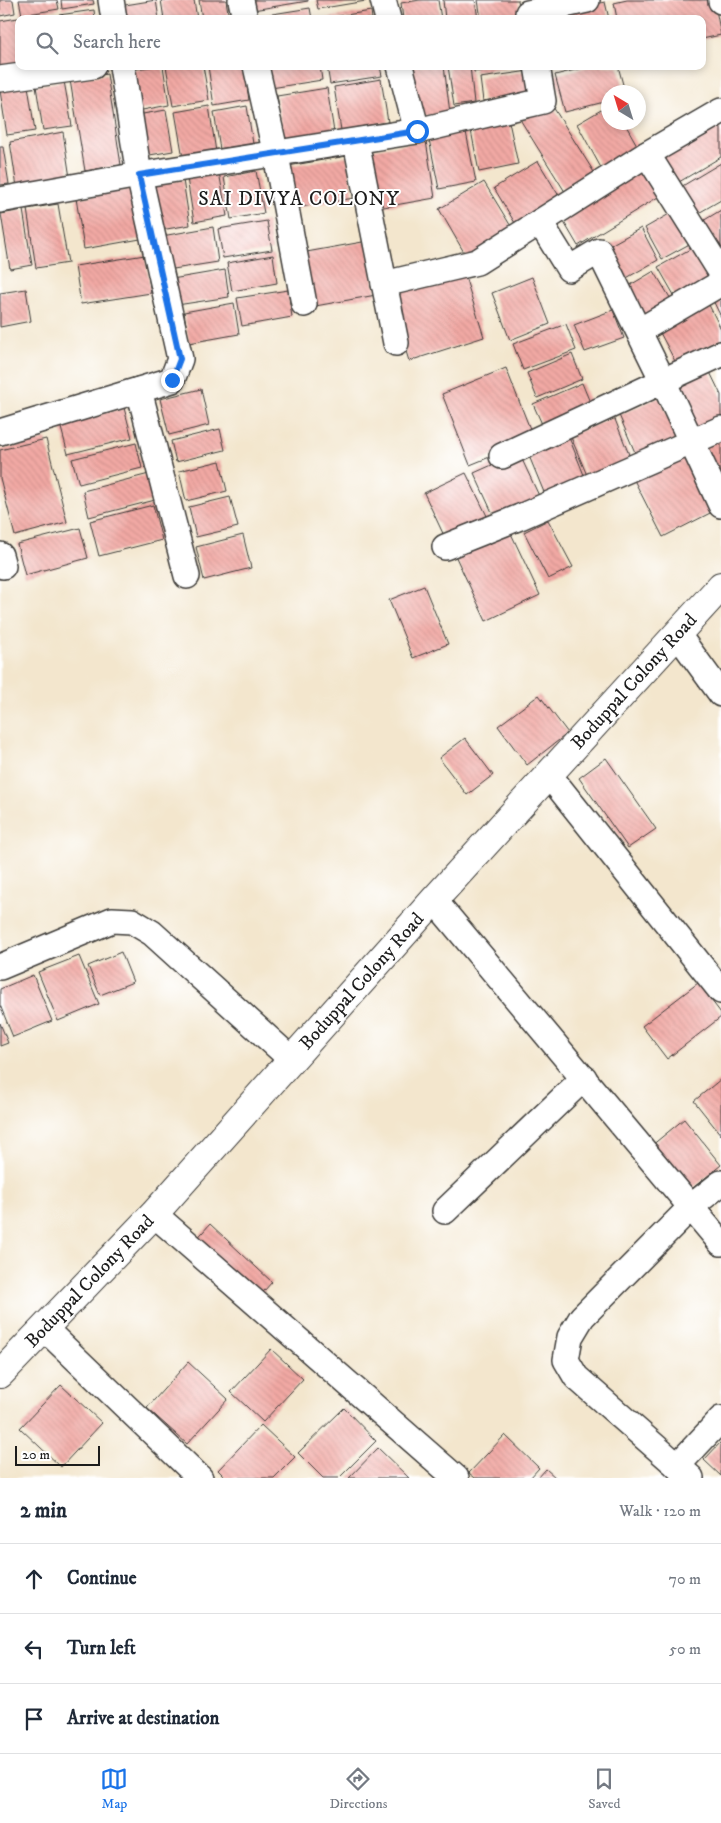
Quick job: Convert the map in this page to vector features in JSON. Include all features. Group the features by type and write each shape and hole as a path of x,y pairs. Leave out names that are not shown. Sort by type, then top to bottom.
{"street":[{"path":"111,0 113,15"},
{"path":"241,0 244,15"},
{"path":"384,0 387,15"},
{"path":"528,11 587,0"},
{"path":"0,79 64,70"},
{"path":"0,432 172,380 180,359 139,175 123,70"},
{"path":"257,70 276,155 304,304"},
{"path":"401,70 417,131"},
{"path":"0,200 139,175 276,155 417,131 543,102 538,70"},
{"path":"384,284 477,262 647,154 721,112"},
{"path":"356,142 396,343"},
{"path":"647,154 721,272"},
{"path":"540,222 569,269 599,251 721,505"},
{"path":"639,331 721,283"},
{"path":"502,456 721,354"},
{"path":"139,390 187,576"},
{"path":"445,547 520,517 721,429"},
{"name":"Boduppal Colony Road","path":"0,1374 154,1214 434,900 721,586"},
{"path":"678,635 721,694"},
{"path":"549,775 721,990"},
{"path":"434,900 692,1206 721,1243"},
{"path":"0,967 112,920 132,921 152,933 291,1060"},
{"path":"445,1211 584,1078"},
{"path":"721,1183 692,1206 582,1317 570,1337 566,1360 576,1377 684,1472 721,1419"},
{"path":"154,1214 448,1475"},
{"path":"44,1328 200,1478"}],"building":[{"path":"0,0 13,0 15,13 0,16"},
{"path":"19,0 57,0 59,9 22,15"},
{"path":"61,0 93,0 94,4 62,9"},
{"path":"156,0 158,15 120,15 119,6"},
{"path":"161,0 194,0 196,15 163,15"},
{"path":"199,0 226,0 228,15 201,15"},
{"path":"252,0 308,0 308,1 253,10"},
{"path":"316,0 366,0 366,1 318,9"},
{"path":"438,0 440,15 402,15 401,3"},
{"path":"443,0 475,0 477,15 445,15"},
{"path":"478,0 518,0 520,15 480,15"},
{"path":"627,0 714,0 721,35 706,38 706,15 616,15 614,3"},
{"path":"605,2 608,15 547,15"},
{"path":"310,8 311,15 266,15"},
{"path":"94,10 95,15 59,15"},
{"path":"371,11 372,15 346,15"},
{"path":"15,18 15,67 0,69 0,21"},
{"path":"130,70 164,70 169,105 137,111"},
{"path":"167,70 204,70 209,100 173,106"},
{"path":"209,70 245,70 249,100 214,106"},
{"path":"269,70 321,70 322,80 271,88"},
{"path":"328,70 381,70 382,76 330,84"},
{"path":"408,70 445,70 450,113 414,117"},
{"path":"449,70 470,70 474,103 454,106"},
{"path":"575,70 619,70 623,85 601,85 601,103 565,112 555,75"},
{"path":"529,71 532,95 483,101 480,78"},
{"path":"107,74 121,165 85,171 70,80"},
{"path":"381,79 388,122 341,130 334,87"},
{"path":"64,81 72,126 43,130 36,86"},
{"path":"28,86 35,131 7,135 0,91"},
{"path":"327,88 334,132 284,140 277,96"},
{"path":"550,102 597,177 567,195 521,121"},
{"path":"209,106 216,152 183,158 175,112"},
{"path":"247,106 254,150 221,156 214,112"},
{"path":"166,110 173,151 144,156 137,115"},
{"path":"601,110 601,130 628,130 642,154 605,175 577,124"},
{"path":"508,117 518,164 479,172 470,125"},
{"path":"717,121 721,128 721,157 674,185 657,157"},
{"path":"63,132 70,178 17,187 10,142"},
{"path":"466,132 476,182 439,189 429,139"},
{"path":"426,141 435,198 378,208 369,150"},
{"path":"0,147 3,147 9,184 0,185"},
{"path":"347,156 354,198 295,208 288,166"},
{"path":"538,161 562,201 518,228 494,188"},
{"path":"643,161 663,194 578,246 558,212"},
{"path":"721,163 721,200 690,218 674,191"},
{"path":"256,171 264,213 231,219 224,177"},
{"path":"219,172 227,216 194,222 187,178"},
{"path":"183,180 190,225 155,231 148,186"},
{"path":"484,182 515,233 469,261 439,209"},
{"path":"138,188 146,238 84,249 76,198"},
{"path":"58,204 68,263 36,268 27,209"},
{"path":"678,209 695,241 662,259 645,228"},
{"path":"23,210 32,265 10,269 1,214"},
{"path":"721,210 721,261 698,224"},
{"path":"267,221 272,250 223,258 218,229"},
{"path":"213,227 218,262 167,270 162,236"},
{"path":"641,228 658,260 623,280 605,248"},
{"path":"368,241 376,295 310,307 301,253"},
{"path":"701,243 720,278 678,302 658,267"},
{"path":"145,255 151,293 81,304 75,266"},
{"path":"273,255 277,283 232,291 227,263"},
{"path":"225,270 229,297 177,305 172,279"},
{"path":"463,270 484,337 409,361 388,293"},
{"path":"654,271 675,306 647,322 627,287"},
{"path":"532,277 550,324 510,340 492,293"},
{"path":"26,289 31,321 0,327 0,293"},
{"path":"721,289 721,317 710,294"},
{"path":"288,290 292,317 242,326 237,298"},
{"path":"707,301 721,329 721,340 676,363 657,327"},
{"path":"234,303 239,334 189,343 184,312"},
{"path":"613,310 624,338 585,352 574,325"},
{"path":"566,324 576,350 523,370 513,344"},
{"path":"572,354 582,379 537,398 527,373"},
{"path":"707,366 721,395 721,419 694,433 670,385"},
{"path":"506,368 534,439 470,465 442,394"},
{"path":"582,383 594,412 546,433 533,404"},
{"path":"201,389 209,425 169,435 160,399"},
{"path":"660,397 678,440 637,457 619,415"},
{"path":"124,408 132,438 68,454 60,424"},
{"path":"614,417 632,462 589,480 570,435"},
{"path":"220,429 225,450 176,462 171,441"},
{"path":"568,435 588,485 548,502 527,451"},
{"path":"721,437 721,498 698,449"},
{"path":"46,439 67,522 15,536 0,478 0,450"},
{"path":"136,443 142,468 79,484 72,459"},
{"path":"690,449 720,508 663,537 633,478"},
{"path":"519,453 541,500 496,521 474,473"},
{"path":"220,461 227,491 186,501 179,471"},
{"path":"153,473 159,499 89,517 83,491"},
{"path":"466,473 490,522 447,542 424,493"},
{"path":"230,497 238,527 196,537 189,507"},
{"path":"153,505 162,540 99,556 90,521"},
{"path":"548,520 573,567 548,579 524,532"},
{"path":"507,525 540,595 486,621 453,551"},
{"path":"80,528 88,558 25,575 17,544"},
{"path":"243,535 251,568 204,580 196,547"},
{"path":"424,586 448,644 413,658 389,600"},
{"path":"539,695 568,733 527,765 498,726"},
{"path":"465,738 493,775 467,795 439,758"},
{"path":"606,758 656,829 628,848 579,778"},
{"path":"121,952 133,982 100,995 88,966"},
{"path":"79,956 99,1004 58,1021 38,972"},
{"path":"33,975 52,1021 13,1037 0,1005 0,989"},
{"path":"698,983 721,1013 721,1017 667,1059 642,1026"},
{"path":"0,1023 8,1043 0,1046"},
{"path":"721,1079 721,1135 694,1101"},
{"path":"684,1119 721,1165 688,1192 651,1146"},
{"path":"210,1224 272,1282 256,1300 194,1242"},
{"path":"271,1349 303,1379 263,1422 231,1392"},
{"path":"188,1362 228,1399 187,1444 147,1408"},
{"path":"61,1385 102,1423 61,1467 20,1428"},
{"path":"344,1408 376,1441 339,1478 323,1478 298,1453"},
{"path":"261,1425 295,1457 274,1478 226,1478 218,1470"},
{"path":"505,1435 539,1468 530,1478 475,1478 469,1473"},
{"path":"721,1442 721,1476 704,1460"},
{"path":"378,1448 409,1478 349,1478"},
{"path":"546,1469 556,1478 538,1478"}],"district":[{"name":"SAI DIVYA COLONY","path":"299,199"}],"route":[{"path":"172,380 180,359 139,175 276,155 417,131"}]}
